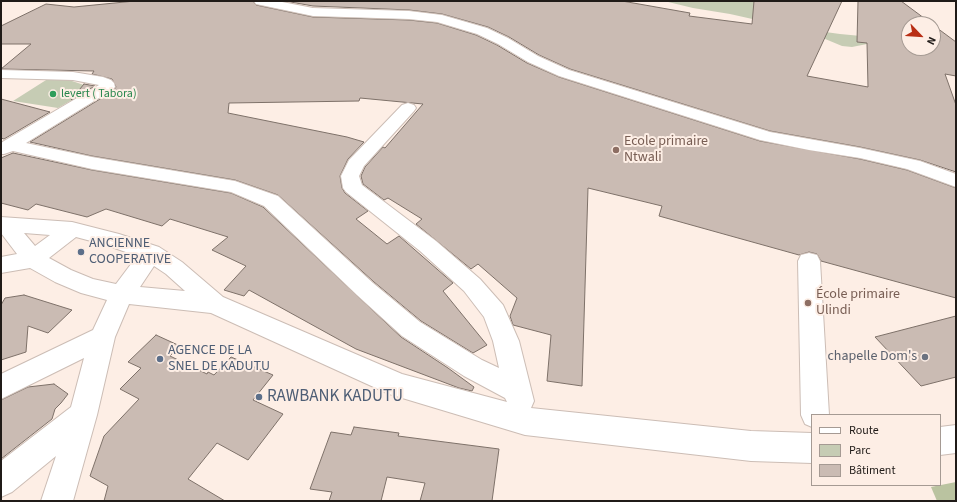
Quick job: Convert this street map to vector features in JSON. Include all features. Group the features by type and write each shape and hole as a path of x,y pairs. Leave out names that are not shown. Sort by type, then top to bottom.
{"street":[{"path":"260,1 314,12 409,15 449,20 482,31 533,59 564,73 766,136 808,145 860,153 905,164 956,181"},
{"path":"1,74 73,76 98,80 106,83 108,87 6,148"},
{"path":"408,108 356,164 350,176 353,188 428,246 472,285 494,312 506,341 525,421"},
{"path":"6,148 235,187 272,201 365,289 411,330 473,368 518,391"},
{"path":"3,225 72,229 111,239 151,253 174,268 214,304"},
{"path":"3,225 33,259 63,276 89,287 122,294 214,304 399,385 525,421 751,446 811,448"},
{"path":"1,265 33,259 72,229"},
{"path":"57,501 82,415 102,337 122,294 151,253"},
{"path":"809,261 815,414"},
{"path":"1,387 102,337"},
{"path":"1,481 82,415"},
{"path":"941,441 956,439"}],"green space":[{"path":"664,1 778,1 818,31 861,36 901,46 901,48 867,44 852,47 842,46 806,31 730,14 693,8"},
{"name":"levert ( Tabora)","path":"54,75 93,88 58,108 13,101"},
{"path":"956,482 956,501 937,501 931,487"}],"building":[{"path":"135,1 253,1 256,5 313,17 409,20 437,23 476,35 497,45 527,63 559,77 760,141 860,159 907,170 956,188 956,298 821,261 817,254 809,252 799,255 659,216 662,206 588,188 582,386 547,381 551,335 513,325 510,316 517,298 478,264 471,269 416,224 422,219 388,198 384,200 363,184 361,176 365,167 383,147 385,148 423,104 360,98 359,101 229,103 228,113 347,137 364,142 348,159 340,176 342,188 345,193 368,211 356,219 387,244 399,236 453,283 443,291 487,345 473,353 421,321 374,282 278,195 235,180 92,156 30,142 113,91 116,87 112,79 92,74 94,71 1,69 31,44 1,44 1,26 46,4 74,7"},
{"path":"285,1 622,1 690,13 689,16 752,24 754,1 842,1 807,76 868,87 867,43 857,42 858,1 901,1 921,16 901,16 901,56 941,56 941,31 956,42 956,76 945,74 956,105 956,172 920,160 860,147 770,131 570,69 539,55 509,37 488,27 442,14 409,10 313,6"},
{"path":"84,84 95,86 71,100"},
{"path":"1,99 50,112 4,139 1,138"},
{"path":"13,153 92,170 231,193 263,207 401,337 474,387 472,391 459,388 356,349 249,290 244,296 224,290 246,266 212,250 228,237 170,219 162,226 106,209 87,217 36,204 28,210 1,203 1,158"},
{"path":"24,295 72,310 48,333 28,326 26,352 1,360 1,305 5,298"},
{"name":"chapelle Dom's","path":"956,316 956,377 921,386 875,337"},
{"path":"156,335 180,346 170,356 207,374 208,372 214,375 231,357 273,375 253,400 283,414 248,460 217,443 188,479 225,501 104,501 108,486 90,476 104,436 139,399 120,389 141,368 128,362"},
{"path":"54,384 68,394 55,409 52,419 1,459 1,400 28,387"},
{"path":"354,427 399,433 398,436 499,449 492,501 420,501 425,483 387,477 381,501 329,501 332,492 310,489 331,432 351,435"}],"place":[{"name":"levert ( Tabora)","path":"53,94"},
{"name":"Ecole primaire Ntwali","path":"616,150"},
{"name":"ANCIENNE COOPERATIVE","path":"81,252"},
{"name":"École primaire Ulindi","path":"808,303"},
{"name":"chapelle Dom's","path":"925,357"},
{"name":"AGENCE DE LA SNEL DE KADUTU","path":"160,359"},
{"name":"RAWBANK KADUTU","path":"259,397"}]}
